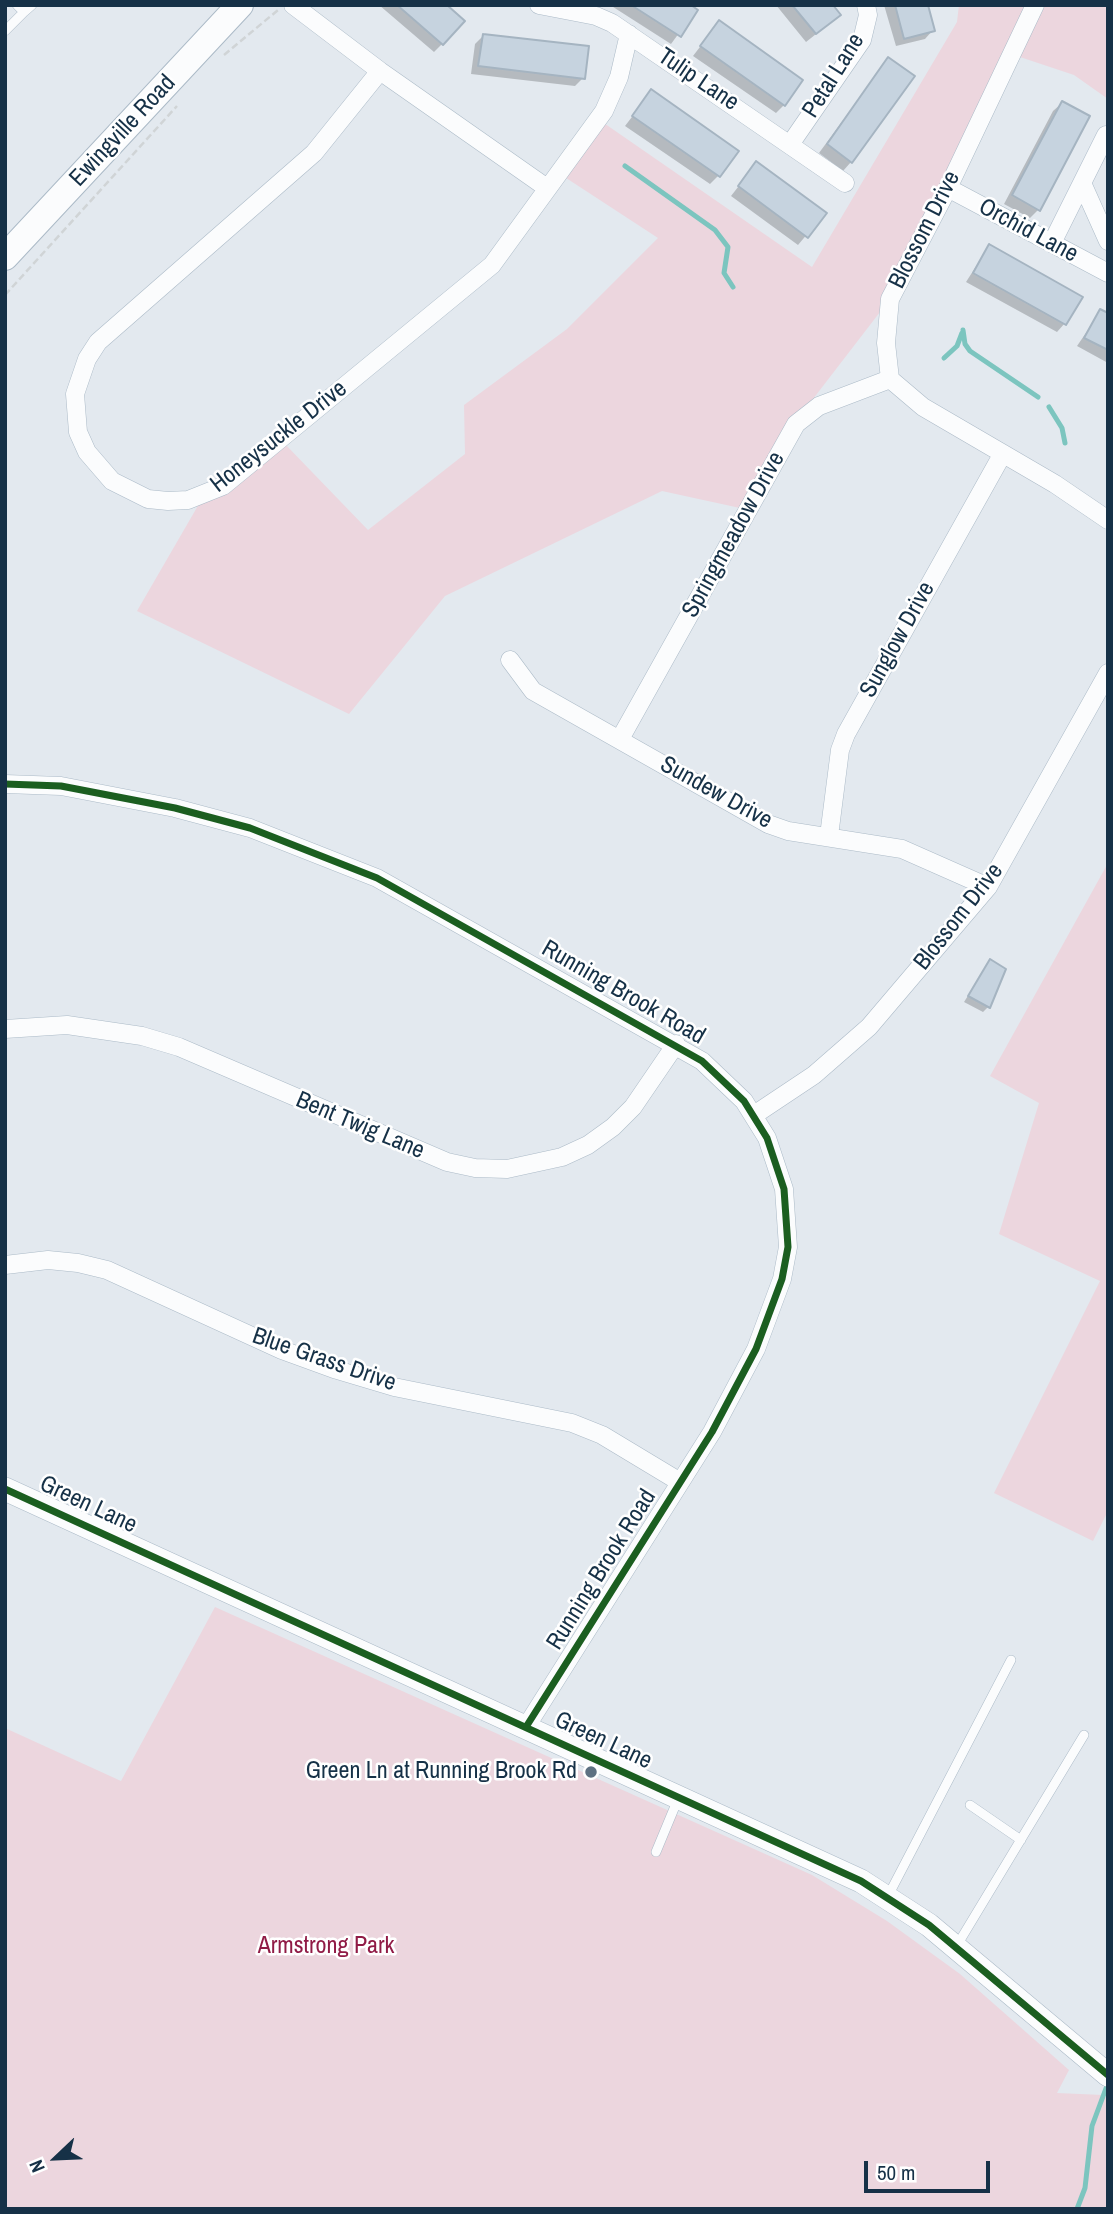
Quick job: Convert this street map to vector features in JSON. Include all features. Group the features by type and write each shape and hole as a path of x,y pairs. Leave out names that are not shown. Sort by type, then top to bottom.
{"main road":[{"name":"Ewingville Road","path":"5,257 240,5"}],"street":[{"path":"293,5 380,71 547,188"},
{"name":"Tulip Lane","path":"539,5 596,16 629,34 791,143 845,183"},
{"name":"Petal Lane","path":"791,143 862,40 868,15 866,5"},
{"name":"Blossom Drive","path":"890,379 886,343 890,299 948,188 1035,5"},
{"name":"Honeysuckle Drive","path":"380,71 314,153 98,342 87,359 75,394 78,432 92,460 112,481 138,495 168,502 188,500 223,486 492,265 510,244 547,188 604,111 620,77 629,34"},
{"path":"1052,243 1106,135"},
{"path":"1082,183 1108,241"},
{"name":"Orchid Lane","path":"948,188 1108,273"},
{"path":"890,379 923,407 1055,484 1108,520"},
{"name":"Springmeadow Drive","path":"620,738 796,424 819,406 890,379"},
{"name":"Sunglow Drive","path":"830,836 840,750 846,734 1002,455"},
{"name":"Sundew Drive","path":"510,660 533,691 768,824 902,849 988,887"},
{"name":"Blossom Drive","path":"754,1115 814,1075 869,1027 988,887 1108,673"},
{"name":"Running Brook Road","path":"5,785 61,786 175,807 250,828 323,855 402,890 676,1044 725,1080 754,1115 777,1161 784,1189 788,1247 782,1279 756,1349 736,1391 526,1727"},
{"name":"Bent Twig Lane","path":"5,1028 67,1025 142,1035 179,1047 447,1163 507,1169 562,1157 587,1145 613,1126 633,1107 676,1044"},
{"name":"Blue Grass Drive","path":"5,1265 48,1260 107,1270 282,1350 337,1370 394,1387 572,1423 602,1435 680,1482"},
{"name":"Green Lane","path":"7,1493 526,1727 888,1896 956,1947 1105,2072"}],"lane":[{"path":"5,31 24,7"},
{"path":"888,1896 1011,1660"},
{"path":"956,1947 1084,1735"},
{"path":"656,1852 679,1797"},
{"path":"970,1805 1021,1840"}],"path":[{"path":"223,57 282,5"},
{"path":"5,295 177,106"}],"green space":[{"path":"959,5 1108,5 1108,99 1074,75 1011,54 890,299 803,412 740,508 662,491 445,596 349,714 137,611 203,497 284,443 368,530 465,454 464,405 567,329 658,238 560,174 598,119 812,267 957,22"},
{"path":"1108,863 1108,1511 1093,1541 994,1493 1100,1281 999,1234 1039,1103 990,1076"},
{"name":"Armstrong Park","path":"215,1607 812,1875 887,1921 960,1974 1069,2070 1057,2093 1103,2095 1108,2099 1108,2209 5,2209 5,1728 121,1781"}],"building":[{"path":"397,5 447,5 465,21 443,45"},
{"path":"631,5 691,5 698,10 681,37"},
{"path":"792,5 833,5 841,15 816,34"},
{"path":"895,5 928,5 935,31 904,39"},
{"path":"719,20 803,80 785,106 700,46"},
{"path":"483,34 589,46 585,79 478,66"},
{"path":"888,57 915,76 852,163 827,144"},
{"path":"651,89 739,151 720,177 632,116"},
{"path":"1062,101 1090,116 1040,211 1012,195"},
{"path":"756,161 827,213 808,238 738,186"},
{"path":"989,244 1083,297 1066,325 973,273"},
{"path":"1100,309 1108,313 1108,350 1084,338"},
{"path":"990,959 1006,969 990,1008 968,996"}],"waterway":[{"path":"625,166 715,230 728,247 724,273 733,287"},
{"path":"963,330 965,344 970,351 1038,397"},
{"path":"944,358 957,346 962,333"},
{"path":"1049,407 1062,428 1065,443"},
{"path":"1077,2209 1085,2188 1092,2126 1108,2083"}],"cycle path":[{"path":"5,784 61,786 175,808 250,828 377,878 702,1061 744,1101 767,1138 784,1189 788,1247 782,1279 756,1349 712,1432 526,1727"},
{"path":"5,1489 861,1881 929,1925 1108,2075"}],"place":[{"name":"Green Ln at Running Brook Rd","path":"591,1772"}]}
